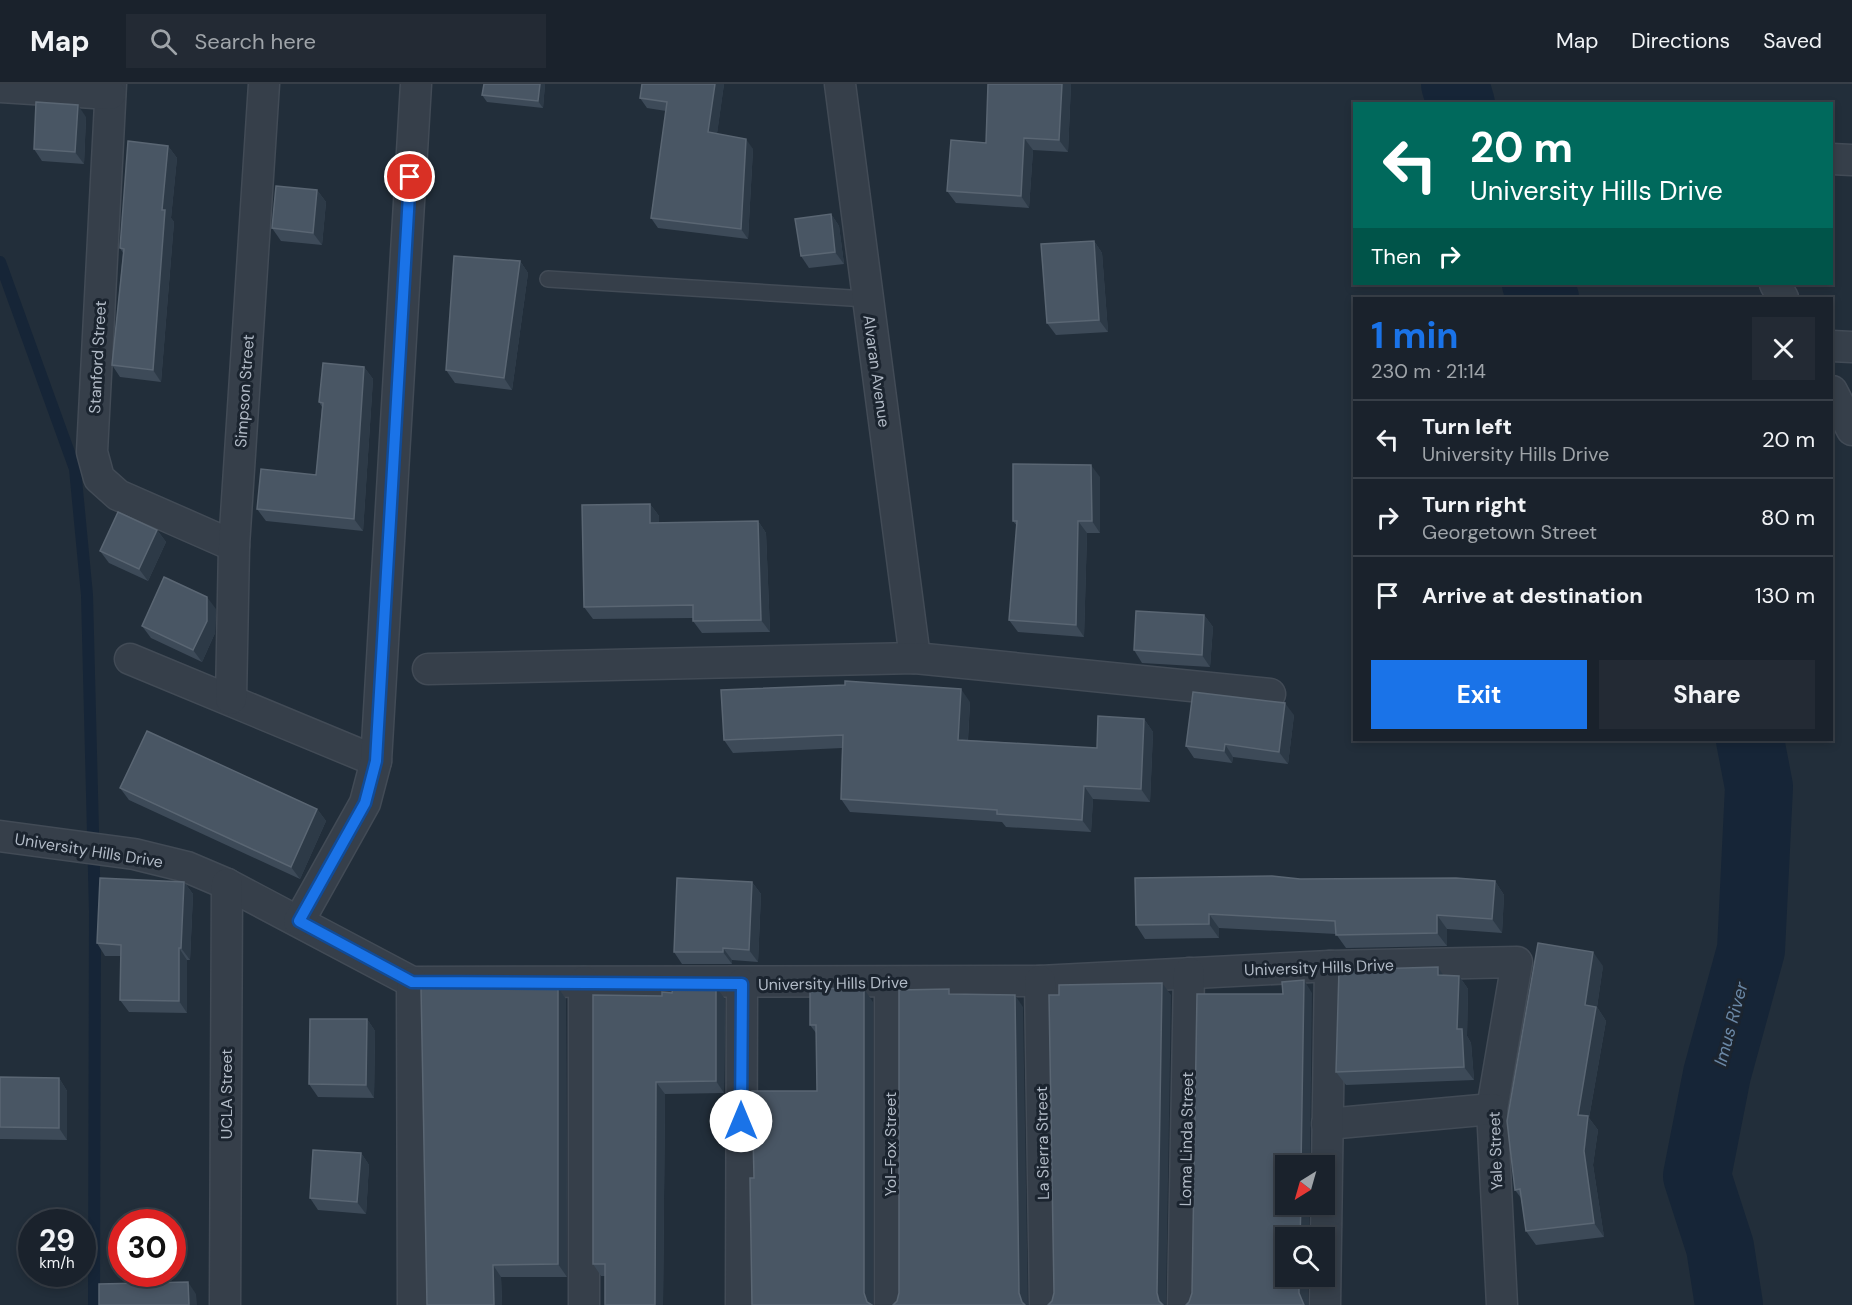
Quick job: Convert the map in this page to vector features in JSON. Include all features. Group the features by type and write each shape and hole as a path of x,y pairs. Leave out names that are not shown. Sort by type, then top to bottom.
{"street":[{"name":"Simpson Street","path":"231,699 234,546 264,84"},
{"path":"299,921 365,803 376,761 416,84"},
{"name":"Alvaran Avenue","path":"840,84 915,658"},
{"path":"0,87 110,89"},
{"name":"Stanford Street","path":"110,89 92,452 99,478 118,495 234,546"},
{"path":"1833,159 1852,160"},
{"path":"1833,346 1852,347"},
{"path":"1833,393 1852,430"},
{"path":"428,669 915,658 1270,694"},
{"path":"130,660 231,699 376,761"},
{"name":"University Hills Drive","path":"0,836 134,854 187,867 227,884 412,982 742,984 1040,981 1330,966 1517,962"},
{"name":"UCLA Street","path":"225,1305 227,884"},
{"name":"Yale Street","path":"1500,1304 1492,1109 1517,962"},
{"path":"1325,1305 1330,966"},
{"name":"Loma Linda Street","path":"1183,1305 1189,973"},
{"name":"La Sierra Street","path":"1040,981 1045,1305"},
{"path":"412,982 413,1305"},
{"path":"584,982 584,1305"},
{"name":"Yol-Fox Street","path":"890,982 890,1305"},
{"path":"741,1305 742,984"},
{"path":"1328,1125 1492,1109"}],"lane":[{"path":"548,279 867,299"}],"building":[{"path":"484,84 540,84 538,101 482,95"},
{"path":"642,84 715,84 708,132 746,139 741,229 651,218 667,102 640,98"},
{"path":"988,84 1062,84 1059,140 1024,138 1021,196 947,191 951,140 986,143"},
{"path":"36,102 78,105 75,152 34,149"},
{"path":"128,141 168,146 153,370 112,365 124,249 120,248"},
{"path":"276,186 317,190 313,233 272,228"},
{"path":"831,214 835,252 801,256 795,219"},
{"path":"1094,241 1099,320 1047,323 1041,244"},
{"path":"454,256 520,261 504,378 446,370"},
{"path":"323,363 364,367 354,519 257,509 261,469 316,475 323,403 319,402"},
{"path":"1013,464 1091,465 1092,521 1078,521 1076,625 1009,620 1017,521 1013,521"},
{"path":"650,504 650,523 758,521 761,620 693,621 693,605 584,607 582,505"},
{"path":"118,512 157,530 139,569 100,551"},
{"path":"164,577 207,597 207,621 193,650 142,626"},
{"path":"1136,611 1204,615 1202,655 1134,650"},
{"path":"845,681 961,689 958,740 1097,748 1098,716 1144,719 1141,789 1084,786 1082,820 997,814 997,810 841,799 843,735 724,740 721,690 845,685"},
{"path":"1193,692 1285,703 1279,752 1225,744 1224,751 1186,746"},
{"path":"147,731 317,809 291,867 120,788"},
{"path":"1272,876 1300,879 1456,878 1495,881 1492,919 1437,915 1437,933 1336,935 1335,921 1209,914 1209,924 1136,925 1135,878"},
{"path":"100,878 184,882 181,948 179,948 179,1001 120,1000 121,945 97,943"},
{"path":"677,878 752,882 749,950 723,948 723,952 674,952"},
{"path":"1538,943 1593,952 1585,1005 1596,1007 1578,1115 1588,1116 1584,1151 1594,1223 1526,1231 1520,1189 1515,1190 1507,1121"},
{"path":"1438,967 1438,975 1459,976 1457,1029 1462,1029 1464,1067 1336,1072 1339,970"},
{"path":"1304,980 1301,1155 1275,1155 1275,1215 1301,1215 1300,1227 1275,1227 1275,1287 1299,1287 1304,1305 1186,1305 1192,1293 1197,994 1283,994 1282,982"},
{"path":"1162,983 1157,1293 1163,1305 1048,1305 1054,1293 1049,995 1059,995 1059,985"},
{"path":"421,987 558,987 558,1264 493,1265 494,1305 427,1305"},
{"path":"673,987 716,987 716,1081 656,1082 655,1305 605,1305 605,1264 593,1264 593,995 662,996 662,992 672,993"},
{"path":"810,988 864,989 864,1293 867,1302 872,1305 752,1305 750,1178 754,1178 752,1091 817,1091 816,1025 810,1025"},
{"path":"949,989 949,994 1015,995 1019,1293 1025,1305 893,1305 899,1293 899,990"},
{"path":"310,1019 367,1019 366,1085 309,1084"},
{"path":"0,1077 59,1078 59,1128 0,1127"},
{"path":"313,1150 361,1153 357,1202 310,1198"},
{"path":"186,1282 188,1282 189,1305 99,1305 99,1284 108,1284 108,1287 186,1287"}],"waterway":[{"name":"Imus River","path":"1455,84 1460,102"},
{"path":"0,262 75,469 87,595 95,912 94,1305"},
{"name":"Imus River","path":"1537,285 1544,297"},
{"name":"Imus River","path":"1729,1305 1720,1247 1697,1176 1717,1074 1751,950 1759,787 1750,741"}],"route":[{"path":"410,177 376,761 365,803 299,921 412,982 742,984 741,1121"}]}
